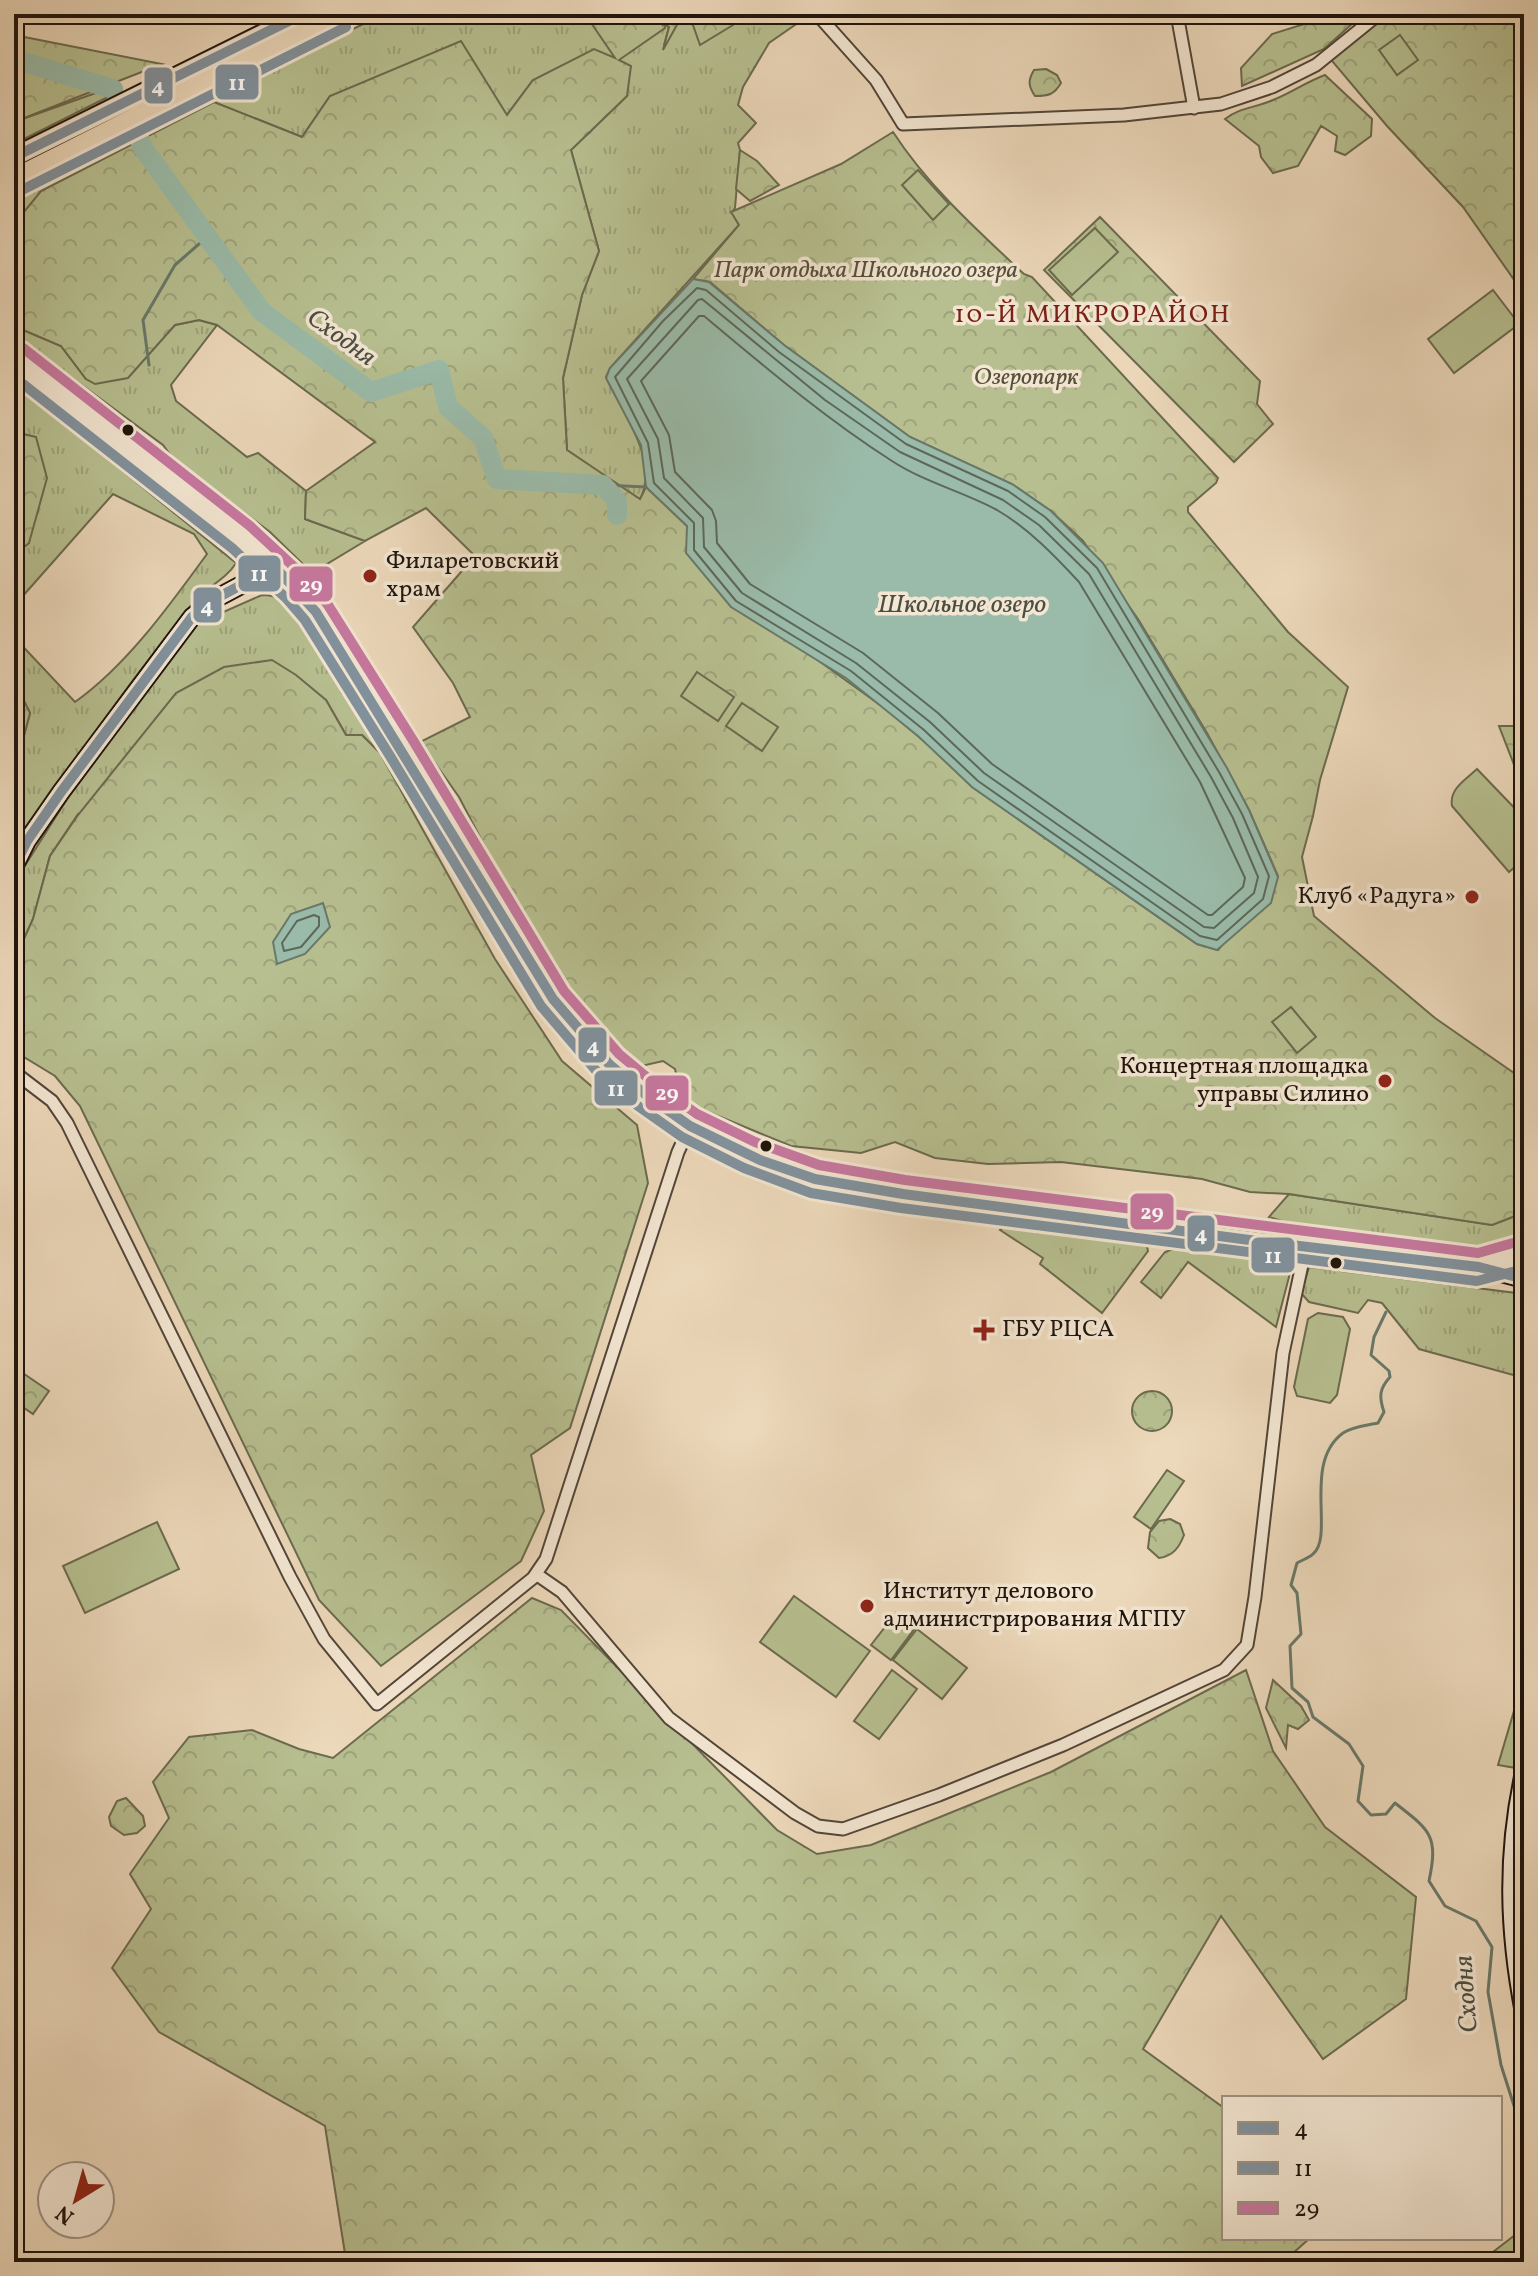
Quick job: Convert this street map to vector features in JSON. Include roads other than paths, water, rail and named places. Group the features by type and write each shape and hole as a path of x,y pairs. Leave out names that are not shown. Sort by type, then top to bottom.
{"main road":[{"path":"14,157 303,14"},
{"path":"14,178 340,14"}],"street":[{"path":"817,14 876,80 903,124 1124,115 1221,104 1272,87 1316,65 1379,14"},
{"path":"1177,14 1194,108"},
{"path":"14,359 275,567 316,612 553,999 609,1064 690,1126 760,1160 815,1179 903,1194 1479,1267 1524,1279"},
{"path":"14,867 27,841 61,792 198,610 275,567"},
{"path":"14,1072 52,1101 67,1123 290,1577 324,1639 377,1704 536,1574 546,1559 678,1152 690,1126"},
{"path":"536,1574 562,1592 669,1718 795,1813 818,1826 843,1829 939,1795 1063,1745 1224,1670 1247,1645 1283,1353 1306,1246"},
{"path":"1479,1267 1524,1255"},
{"path":"1524,1772 1516,1808 1510,1863 1513,1958 1524,2013"}],"water":[{"name":"Школьное озеро","path":"693,279 709,282 784,345 910,437 1012,484 1051,511 1103,563 1227,768 1278,877 1271,903 1217,950 1197,944 972,787 918,736 846,678 731,607 686,553 687,526 646,487 641,445 606,378 610,368"},
{"path":"323,903 330,927 305,954 277,964 273,942 291,914"}],"waterway":[{"name":"Сходня","path":"14,59 113,89"},
{"name":"Сходня","path":"136,130 143,148 262,312 371,392 439,370 448,407 483,438 497,479 603,485 617,501 617,515"},
{"path":"149,365 143,320 175,265 207,237"},
{"path":"14,477 19,470"},
{"path":"603,485 646,487"},
{"name":"Сходня","path":"1386,1312 1374,1337 1371,1355 1389,1371 1390,1377 1381,1393 1384,1412 1378,1423 1347,1431 1331,1446 1321,1480 1319,1545 1311,1555 1297,1563 1291,1585 1297,1593 1301,1634 1290,1646 1292,1688 1308,1702 1313,1717 1349,1744 1363,1766 1358,1801 1371,1815 1386,1814 1395,1803 1423,1827 1432,1843 1429,1881 1445,1906 1476,1921 1492,1947 1488,1992 1501,2065 1524,2137"}],"place":[{"name":"Филаретовский храм","path":"370,576"},
{"name":"Клуб «Радуга»","path":"1472,897"},
{"name":"Концертная площадка управы Силино","path":"1385,1081"},
{"name":"ГБУ РЦСА","path":"984,1330"},
{"name":"Институт делового администрирования МГПУ","path":"867,1606"}],"district":[{"name":"10-Й МИКРОРАЙОН","path":"1093,315"}],"park label":[{"name":"Парк отдыха Школьного озера","path":"866,271"},
{"name":"Озеропарк","path":"1026,378"}]}
